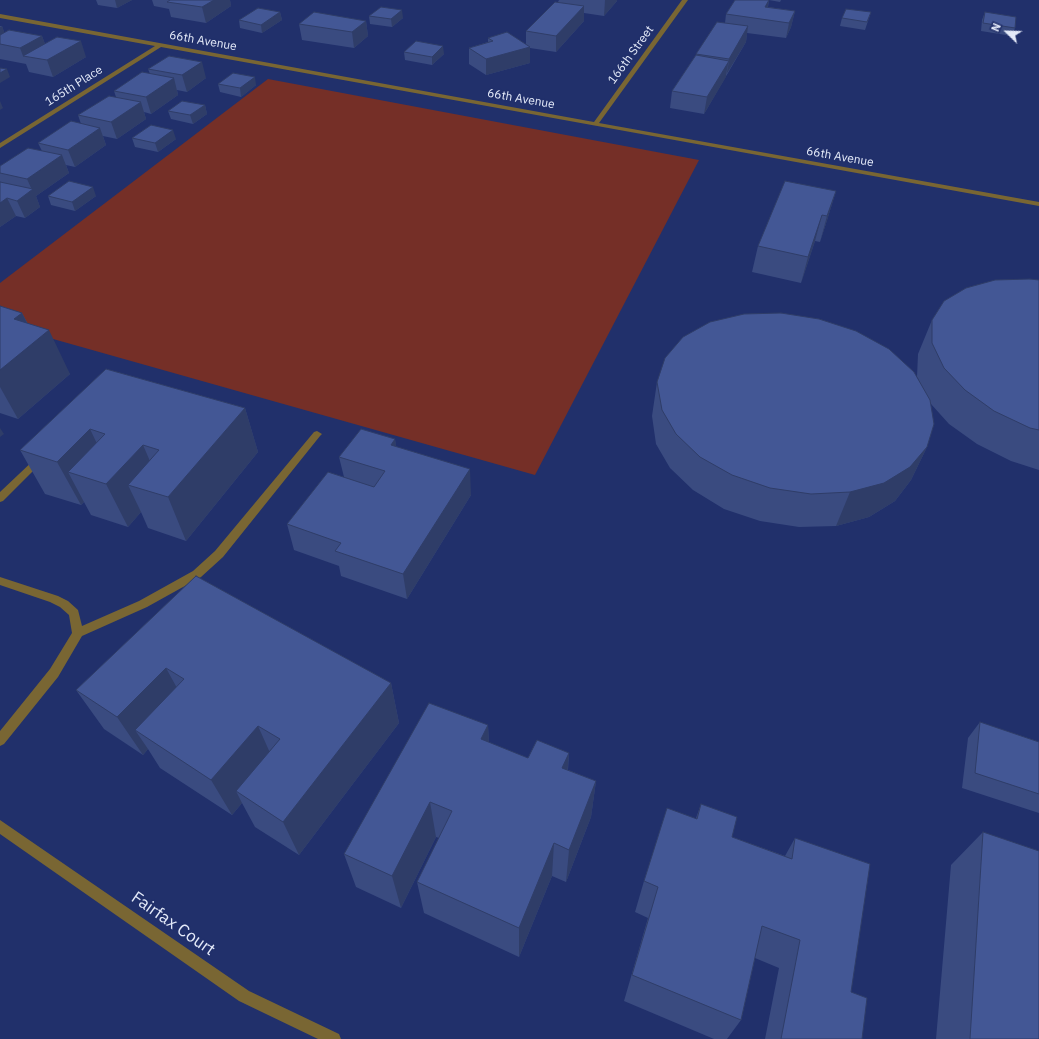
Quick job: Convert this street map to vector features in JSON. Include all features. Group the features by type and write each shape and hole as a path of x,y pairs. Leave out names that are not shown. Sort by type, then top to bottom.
{"street":[{"name":"166th Street","path":"595,124 685,0"},
{"name":"66th Avenue","path":"0,16 1039,204"},
{"name":"165th Place","path":"0,146 160,45"},
{"path":"0,740 54,673 78,633 139,605 197,574 220,554 317,434"},
{"path":"0,498 50,450"},
{"path":"0,581 54,599 64,604 74,613 78,633"},
{"name":"Fairfax Court","path":"0,826 244,996 334,1039"}],"shaded area":[{"path":"268,79 699,160 535,475 0,324 0,283"}],"building":[{"path":"170,0 214,0 202,7 167,2"},
{"path":"735,0 769,0 765,7 795,11 789,23 726,14"},
{"path":"555,2 584,6 556,36 526,31"},
{"path":"381,7 402,10 391,19 369,16"},
{"path":"258,8 280,12 261,25 239,20"},
{"path":"846,9 871,12 867,22 842,18"},
{"path":"314,12 366,21 352,32 299,24"},
{"path":"985,12 1016,17 1015,28 983,23"},
{"path":"717,22 748,26 729,59 696,54"},
{"path":"9,30 42,36 20,48 0,44 0,35"},
{"path":"507,32 530,47 486,59 469,48 493,41 488,38"},
{"path":"57,37 81,41 47,60 23,56"},
{"path":"416,41 443,46 432,57 404,52"},
{"path":"696,55 729,61 707,97 672,91"},
{"path":"169,56 202,62 182,75 148,69"},
{"path":"0,68 7,69 0,73"},
{"path":"142,72 174,78 146,97 114,91"},
{"path":"233,73 255,77 240,88 218,84"},
{"path":"109,96 141,102 111,122 78,115"},
{"path":"182,101 205,105 190,115 168,111"},
{"path":"71,121 100,128 68,150 38,143"},
{"path":"151,125 173,130 155,143 132,138"},
{"path":"28,148 62,155 27,179 0,173 0,166"},
{"path":"69,181 93,187 72,202 48,196"},
{"path":"785,181 836,191 827,216 822,215 808,257 758,246"},
{"path":"0,182 33,189 17,201 7,198 0,203"},
{"path":"995,280 1039,280 1039,430 1030,428 994,411 965,390 944,368 932,343 932,320 944,301 966,288"},
{"path":"0,306 22,313 14,319 49,330 0,370"},
{"path":"781,313 819,319 856,331 889,349 914,372 930,400 934,424 927,447 910,467 884,483 850,492 811,494 770,488 732,475 700,457 676,434 662,410 657,382 665,358 683,337 710,322 744,314"},
{"path":"106,369 245,408 168,497 128,485 159,450 143,445 106,484 68,472 105,434 90,429 57,462 20,450"},
{"path":"361,429 395,439 391,445 470,469 403,574 335,551 341,543 287,524 328,472 374,487 385,471 339,457"},
{"path":"196,576 391,683 283,822 236,791 280,739 258,726 211,780 135,730 184,679 166,668 117,717 76,690"},
{"path":"429,703 488,725 481,739 528,758 537,740 569,753 562,768 596,781 569,850 554,843 519,928 417,882 452,811 430,802 392,876 344,854"},
{"path":"980,722 1039,742 1039,794 975,773"},
{"path":"701,804 737,817 732,837 792,859 795,838 870,864 851,992 867,998 862,1039 781,1039 800,940 762,926 741,1020 632,975 658,887 644,881 667,808 697,819"},
{"path":"983,832 1039,851 1039,1039 970,1039"}]}
